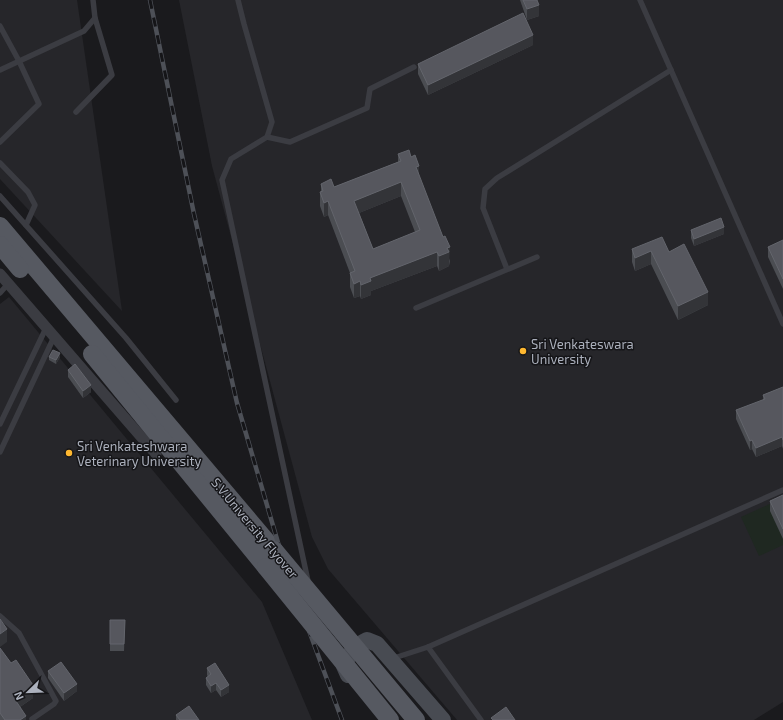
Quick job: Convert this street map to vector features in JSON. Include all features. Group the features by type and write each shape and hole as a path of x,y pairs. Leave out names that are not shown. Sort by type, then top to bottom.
{"main road":[{"name":"S.V.University Flyover","path":"0,226 416,720"},
{"name":"S.V.University Flyover","path":"0,246 66,322 390,720"}],"street":[{"path":"0,274 3,290 46,328 156,454"},
{"path":"380,720 350,679 344,666 349,654 359,644 367,640 377,644 443,720"}],"lane":[{"path":"76,112 112,75 95,18 92,0"},
{"path":"238,0 272,122 267,137 231,159 222,180 313,608"},
{"path":"640,0 783,324"},
{"path":"0,70 84,32 95,18"},
{"path":"0,26 39,104 0,142"},
{"path":"267,137 290,142 366,108 370,89 414,67"},
{"path":"507,269 483,208 485,189 497,178 671,70"},
{"path":"0,163 28,192 35,205 26,225"},
{"path":"0,196 126,338 176,400"},
{"path":"416,308 537,257"},
{"path":"0,424 46,328"},
{"path":"0,452 54,337"},
{"path":"391,659 428,647 783,490"},
{"path":"0,616 19,633 56,701 32,719"},
{"path":"315,616 318,631 327,647 344,666"},
{"path":"428,647 481,720"}],"shaded area":[{"path":"0,0 77,0 122,311 0,179"},
{"name":"Sri Venkateswara University","path":"179,0 783,0 783,702 754,720 457,720 328,569 312,537 212,166"},
{"name":"Sri Venkateshwara Veterinary University","path":"9,297 262,602 312,720 0,720 0,304"},
{"path":"783,498 783,545 759,556 741,517"}],"building":[{"path":"523,0 537,0 539,5 527,9"},
{"path":"523,13 533,35 428,85 418,64"},
{"path":"409,150 411,157 415,155 419,166 416,167 443,237 445,236 450,247 447,248 449,252 439,256 437,252 370,278 371,281 361,285 360,281 354,284 350,273 355,271 328,201 324,203 320,192 323,191 321,184 331,179 334,187 401,161 398,154","holes":["401,182 420,230 373,249 354,201"]},
{"path":"721,218 724,227 694,239 691,230"},
{"path":"662,237 669,252 684,244 708,292 678,306 651,251 635,258 632,249"},
{"path":"783,240 783,279 768,247"},
{"path":"53,350 60,353 56,360 49,357"},
{"path":"75,364 91,385 83,391 68,370"},
{"path":"783,387 783,440 782,437 756,448 752,440 750,441 736,410 765,399 763,395"},
{"path":"783,495 783,529 770,501"},
{"path":"0,619 7,629 0,634"},
{"path":"110,620 125,620 124,644 110,644"},
{"path":"0,648 11,663 16,660 33,685 14,698 26,716 20,720 5,720 0,713"},
{"path":"61,662 77,684 64,693 48,671"},
{"path":"215,663 229,685 221,690 216,683 211,686 206,678 211,674 207,668"},
{"path":"189,706 199,720 180,720 176,715"},
{"path":"506,707 515,720 493,720 491,718"}],"railway":[{"path":"150,0 194,214 237,403 279,546 342,720"}],"place":[{"name":"Sri Venkateswara University","path":"523,351"},
{"name":"Sri Venkateshwara Veterinary University","path":"69,453"}]}
